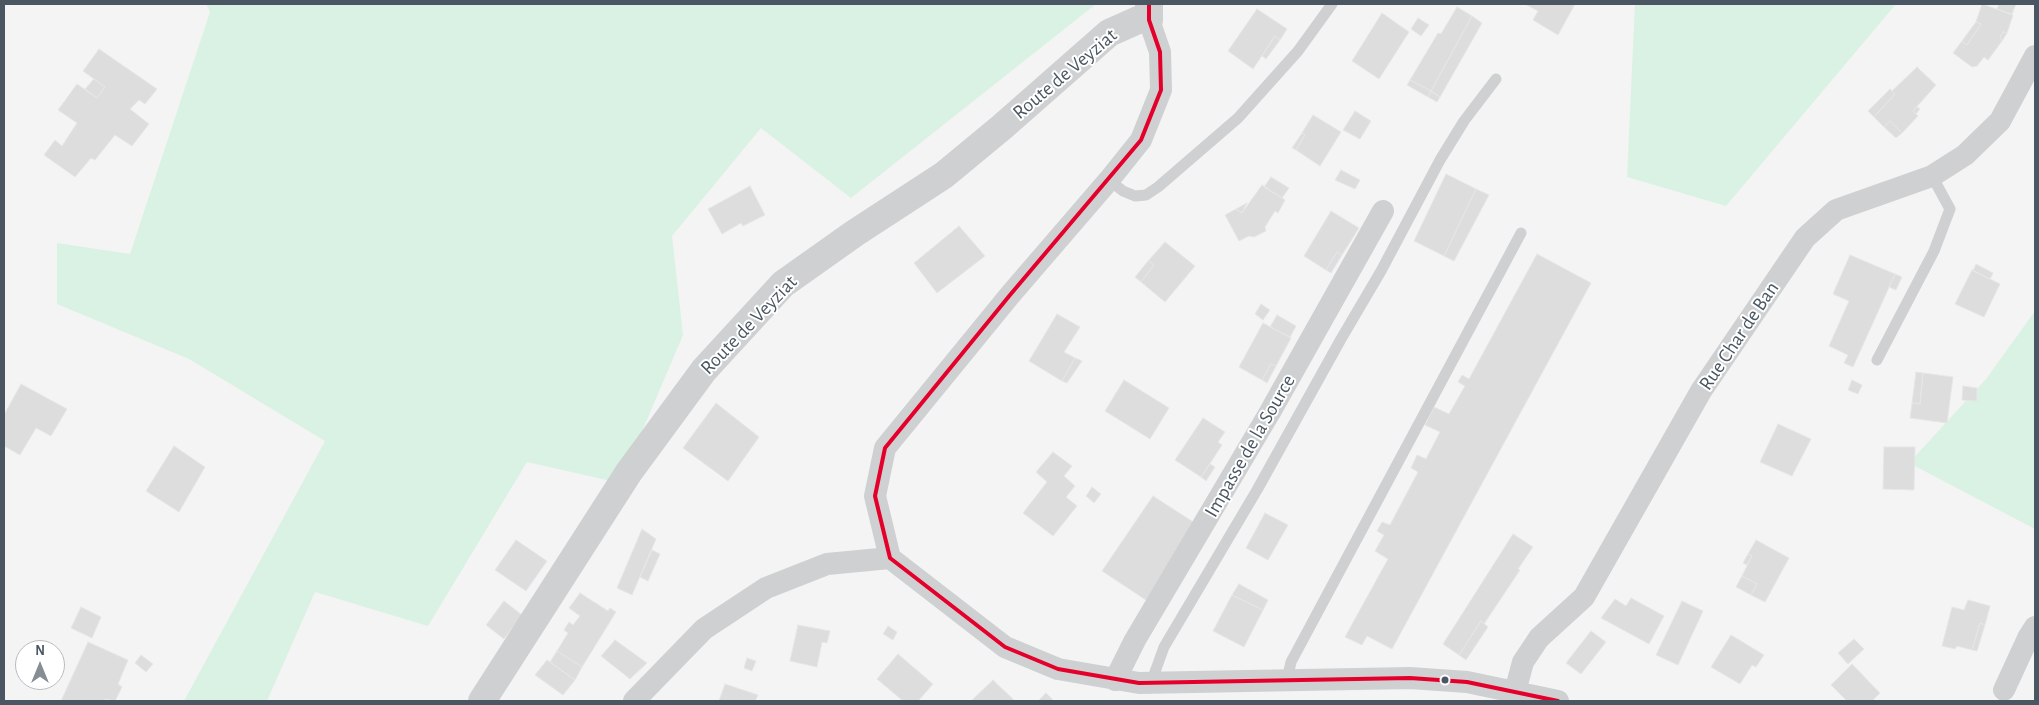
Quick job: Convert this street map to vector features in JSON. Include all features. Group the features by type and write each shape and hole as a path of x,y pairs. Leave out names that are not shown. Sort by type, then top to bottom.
{"street":[{"path":"1149,12 1160,52 1161,90 1141,140 1010,295 885,448 875,496 890,558 1005,646 1058,669 1115,680 1142,689 1287,680 1410,678 1467,682 1558,701"},
{"name":"Route de Veyziat","path":"482,701 628,472 704,370 783,284 854,233 944,175 1109,33 1138,20 1149,12"},
{"name":"Rue Char de Ban","path":"1515,692 1523,662 1540,638 1584,597 1701,391 1805,238 1836,210 1932,176 1965,155 2000,121 2035,56"},
{"name":"Impasse de la Source","path":"1115,680 1135,640 1270,412 1383,210"},
{"path":"634,701 704,629 766,588 827,564 890,558"},
{"path":"2004,690 2035,626"}],"lane":[{"path":"1109,180 1123,191 1135,196 1146,195 1158,187 1238,118 1298,51 1332,4"},
{"path":"1142,689 1164,647 1257,490 1381,270 1440,160 1464,121 1496,79"},
{"path":"1877,360 1934,251 1950,209 1932,176"},
{"path":"1287,680 1291,662 1521,233"}],"green space":[{"path":"206,4 1096,4 851,198 761,128 672,236 683,335 620,483 527,462 428,626 315,592 267,701 184,701 325,441 189,359 57,304 57,243 130,254 210,12"},
{"path":"1635,4 1896,4 1726,206 1627,177"},
{"path":"2035,311 2035,529 1909,463 1986,379"}],"building":[{"path":"1525,4 1575,4 1558,35 1533,20 1538,11"},
{"path":"1982,4 2013,15 2007,33 2003,32 2000,37 2002,41 1988,60 1984,57 1977,66 1972,67 1953,53 1962,41 1967,45 1981,24 1976,22"},
{"path":"1999,4 2016,4 2012,14 1997,9"},
{"path":"1457,7 1472,16 1431,91 1410,80 1438,33 1441,34"},
{"path":"1257,9 1287,29 1280,40 1275,36 1253,69 1228,51"},
{"path":"1382,13 1409,32 1379,79 1352,61"},
{"path":"1472,16 1482,23 1440,97 1431,91"},
{"path":"1418,18 1429,25 1421,36 1411,29"},
{"path":"1976,22 1981,24 1967,45 1962,41"},
{"path":"2003,32 2007,33 2002,41 2000,37"},
{"path":"1275,36 1280,40 1266,59 1262,56"},
{"path":"99,49 157,89 145,104 139,100 130,109 149,124 132,146 115,135 95,160 91,158 75,177 44,155 55,140 62,146 77,123 58,110 77,84 97,98 105,87 83,71"},
{"path":"1917,67 1936,85 1913,111 1918,116 1902,133 1890,121 1884,127 1874,117 1895,94 1892,91"},
{"path":"94,79 105,87 97,98 85,89"},
{"path":"1410,80 1431,91 1428,97 1407,85"},
{"path":"1890,89 1895,94 1874,117 1868,111"},
{"path":"1431,91 1440,97 1437,102 1428,97"},
{"path":"1917,107 1920,109 1916,114 1913,111"},
{"path":"1355,111 1371,121 1360,139 1343,130"},
{"path":"1313,115 1341,132 1320,166 1296,150 1305,135 1302,133"},
{"path":"1890,121 1902,133 1896,138 1884,127"},
{"path":"1302,133 1305,135 1296,150 1292,148"},
{"path":"1341,170 1360,180 1355,189 1335,180"},
{"path":"1446,174 1476,189 1444,256 1414,241"},
{"path":"1271,177 1289,188 1282,198 1264,187"},
{"path":"1262,185 1285,200 1278,213 1275,211 1265,227 1266,231 1239,241 1225,215 1236,209 1242,213"},
{"path":"750,186 765,215 743,226 741,223 722,234 708,209"},
{"path":"1476,189 1489,195 1454,261 1444,256"},
{"path":"1247,203 1242,213 1236,209"},
{"path":"1331,211 1359,228 1342,255 1337,252 1326,270 1304,256"},
{"path":"959,226 985,256 937,293 914,263"},
{"path":"1165,242 1195,266 1165,302 1141,282 1154,265 1148,261"},
{"path":"1337,252 1342,255 1331,273 1326,270"},
{"path":"1537,254 1591,283 1392,649 1367,636 1362,645 1345,637 1388,559 1375,551 1384,535 1377,531 1382,522 1390,525 1418,472 1411,468 1417,455 1426,459 1440,432 1425,425 1434,407 1449,414 1465,386 1458,382 1462,375 1469,379"},
{"path":"1850,255 1895,274 1853,367 1844,363 1848,355 1829,346 1849,301 1833,294"},
{"path":"1148,261 1154,265 1141,282 1135,277"},
{"path":"1976,264 1993,273 1990,279 1973,271"},
{"path":"1972,270 2000,284 1984,317 1955,304"},
{"path":"1895,274 1902,277 1896,290 1889,287"},
{"path":"1261,304 1270,310 1263,320 1255,314"},
{"path":"1057,314 1080,327 1064,352 1075,358 1062,381 1029,361"},
{"path":"1277,315 1296,326 1290,337 1270,327"},
{"path":"1263,323 1291,338 1276,366 1271,364 1262,380 1239,367"},
{"path":"1075,358 1082,361 1067,383 1062,381"},
{"path":"1271,364 1276,366 1267,383 1262,380"},
{"path":"1916,372 1923,373 1920,404 1912,403"},
{"path":"1923,373 1953,377 1947,423 1910,418 1912,403 1920,404"},
{"path":"1124,380 1169,408 1150,439 1105,411"},
{"path":"1852,380 1862,385 1858,394 1848,390"},
{"path":"21,384 67,409 51,436 36,428 20,455 4,446 4,415"},
{"path":"1963,386 1977,388 1977,401 1962,400"},
{"path":"716,403 759,437 728,481 683,448"},
{"path":"1203,418 1225,432 1218,442 1222,445 1201,477 1175,460"},
{"path":"1778,424 1811,439 1792,476 1760,462"},
{"path":"174,446 205,467 179,512 146,491"},
{"path":"1884,447 1915,447 1914,490 1883,489"},
{"path":"1053,452 1072,466 1064,476 1075,486 1066,497 1077,506 1053,536 1023,513 1047,482 1036,472"},
{"path":"1210,464 1215,467 1206,481 1201,477"},
{"path":"1092,487 1101,494 1094,503 1086,496"},
{"path":"1153,496 1201,527 1149,602 1102,571"},
{"path":"1265,513 1288,525 1268,560 1246,548"},
{"path":"642,529 656,539 632,595 617,588"},
{"path":"1513,534 1533,547 1484,624 1481,621 1459,655 1443,644"},
{"path":"516,540 547,561 526,591 495,570"},
{"path":"1756,540 1789,558 1765,602 1751,595 1757,584 1742,576 1752,556 1748,554"},
{"path":"652,550 660,554 648,581 640,577"},
{"path":"1748,554 1752,556 1747,565 1743,563"},
{"path":"1742,576 1757,584 1751,595 1736,587"},
{"path":"1239,584 1268,600 1263,610 1232,595"},
{"path":"580,593 608,611 610,608 616,612 582,667 557,651 568,633 564,630 569,622 573,625 580,616 569,608"},
{"path":"1232,595 1263,610 1244,647 1213,631"},
{"path":"1631,598 1664,616 1649,644 1601,618 1615,599 1626,606"},
{"path":"1968,600 1990,606 1985,625 1980,623 1972,650 1957,646 1955,649 1942,646 1952,607 1964,610"},
{"path":"504,601 522,615 504,639 486,625"},
{"path":"1682,601 1703,611 1678,665 1656,655"},
{"path":"81,607 101,617 92,638 71,628"},
{"path":"1481,621 1488,627 1466,660 1459,655"},
{"path":"1980,623 1985,625 1977,651 1972,650"},
{"path":"798,625 830,631 827,643 822,642 817,667 790,661"},
{"path":"888,626 897,632 893,640 883,634"},
{"path":"1591,631 1606,642 1581,674 1566,663"},
{"path":"1731,635 1764,655 1756,667 1752,665 1740,684 1711,667"},
{"path":"1854,639 1864,649 1848,664 1838,653"},
{"path":"615,640 647,663 630,679 601,656"},
{"path":"88,642 128,660 118,684 122,687 115,701 105,699 104,701 61,701"},
{"path":"557,651 582,667 575,680 550,662"},
{"path":"898,654 933,684 918,701 903,701 877,679"},
{"path":"141,655 153,664 146,672 135,663"},
{"path":"747,658 756,661 752,671 744,668"},
{"path":"547,660 575,680 563,695 535,675"},
{"path":"1852,664 1880,693 1872,701 1847,701 1831,685"},
{"path":"993,680 1015,701 971,701"},
{"path":"725,684 758,695 755,701 719,701"},
{"path":"1046,693 1054,701 1038,701"}],"transit line":[{"path":"1149,4 1149,20 1160,52 1161,90 1141,140 1010,295 885,448 875,496 890,558 1005,647 1058,669 1139,683 1410,678 1467,682 1558,701"}]}
